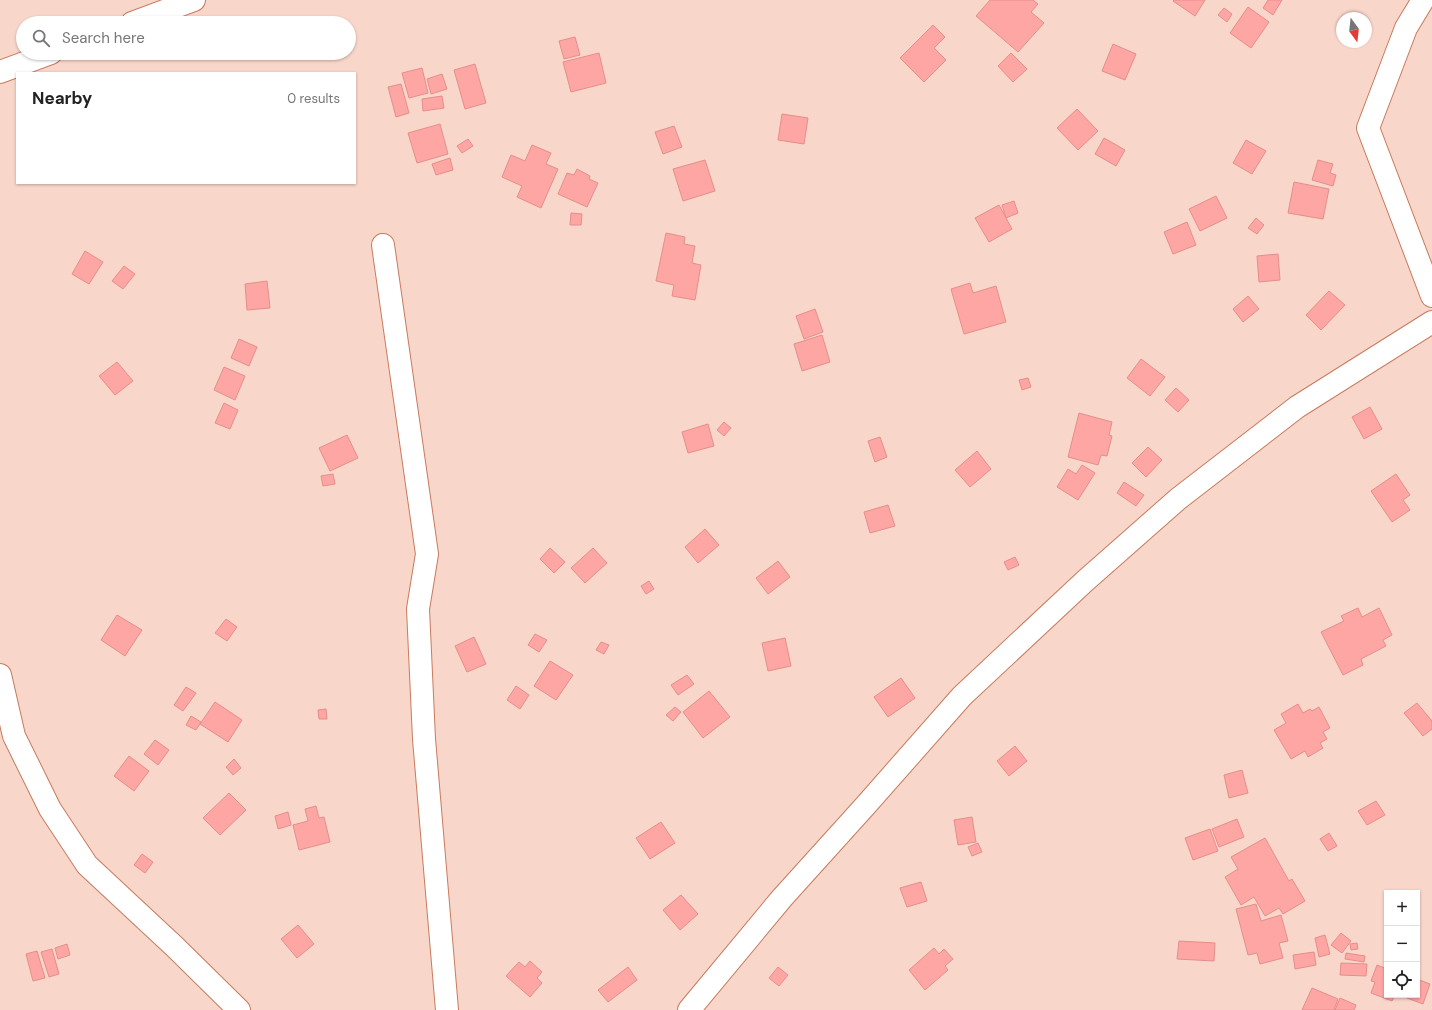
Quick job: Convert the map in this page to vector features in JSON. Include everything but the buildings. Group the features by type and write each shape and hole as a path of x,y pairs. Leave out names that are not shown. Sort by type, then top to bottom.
{"street":[{"path":"151,16 194,0"},
{"path":"1423,0 1406,28 1368,128 1432,296"},
{"path":"0,72 32,60"},
{"path":"383,245 427,554 418,609 424,739 447,1010"},
{"path":"689,1010 782,898 962,696 1085,581 1178,499 1297,407 1432,322"},
{"path":"0,675 14,736 50,809 87,865 176,947 239,1010"}]}
